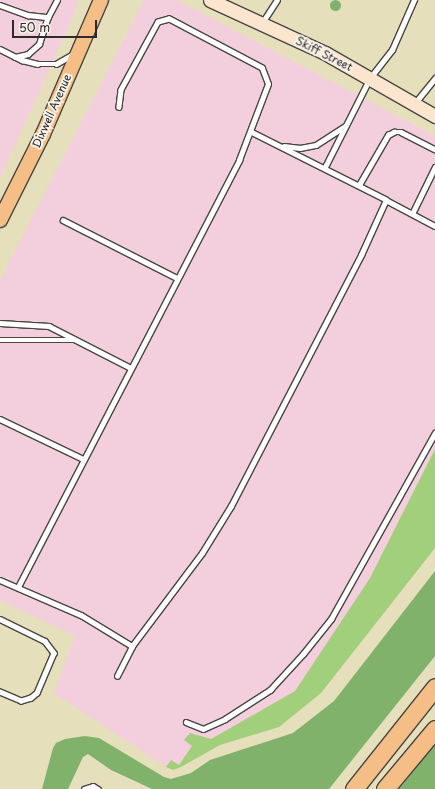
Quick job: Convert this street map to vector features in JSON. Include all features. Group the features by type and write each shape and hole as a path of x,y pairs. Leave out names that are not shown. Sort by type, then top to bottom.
{"highway":[{"path":"354,789 435,687"},
{"path":"386,789 435,729"}],"main road":[{"name":"Dixwell Avenue","path":"0,220 43,134 101,0"},
{"name":"Skiff Street","path":"210,0 326,53 435,116"}],"lane":[{"path":"15,57 28,54 39,44 48,17 57,0"},
{"path":"262,23 277,0"},
{"path":"325,167 370,78 392,50 414,0"},
{"path":"0,5 28,14 48,17"},
{"path":"18,587 129,367 177,278 251,132 268,84 262,68 169,19 158,22 121,90 119,107"},
{"path":"0,49 33,64 56,64 70,56 85,38"},
{"path":"414,104 435,78"},
{"path":"280,146 300,148 316,145 346,125"},
{"path":"251,132 325,167 435,226"},
{"path":"359,186 388,136 394,132 401,132 435,149"},
{"path":"412,214 435,167"},
{"path":"117,676 132,646 202,553 231,506 361,255 386,200"},
{"path":"63,220 177,278"},
{"path":"0,323 49,326 80,340 129,367"},
{"path":"0,340 80,340"},
{"path":"0,419 83,459"},
{"path":"186,722 203,729 225,719 270,690 303,654 331,618 435,433"},
{"path":"0,580 81,615 132,646"},
{"path":"0,619 45,641 54,653 37,693 30,698 21,701 0,692"},
{"path":"84,789 93,786 98,789"}],"shaded area":[{"path":"0,0 78,0 75,12 0,178"},
{"path":"144,0 177,0 435,136 435,449 370,578 295,691 211,739 187,763 166,767 54,693 75,636 0,600 0,280"}],"green space":[{"path":"335,-1 339,1 341,5 339,9 335,11 331,9 329,5 331,1"},
{"path":"435,449 435,548 321,693 279,727 220,745 173,770 166,767 171,760 179,765 192,746 184,740 190,733 211,739 295,691 370,578"},
{"path":"435,571 435,656 329,789 152,789 111,770 88,754 83,757 68,789 42,789 53,748 56,743 65,739 85,736 99,738 164,777 171,779 191,773 210,760 293,733 334,701"},
{"path":"435,744 435,789 399,789"}]}
